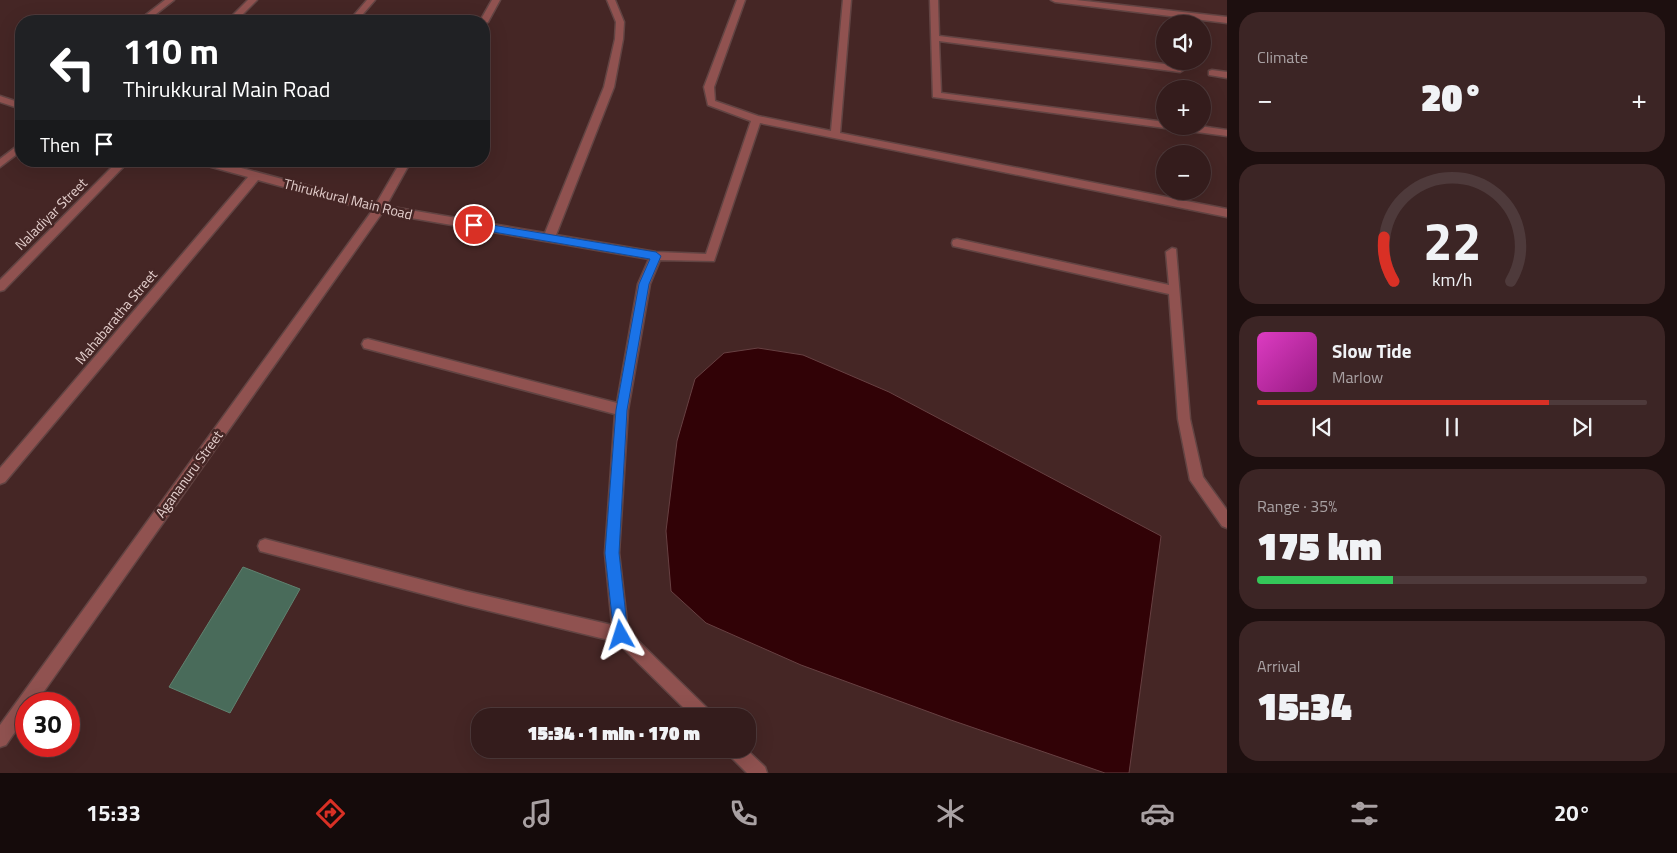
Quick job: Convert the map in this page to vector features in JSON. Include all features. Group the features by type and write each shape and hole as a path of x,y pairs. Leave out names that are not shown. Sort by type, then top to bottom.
{"street":[{"path":"150,15 170,0"},
{"path":"237,15 253,0"},
{"path":"358,15 371,0"},
{"path":"488,15 496,0"},
{"path":"549,238 609,87 619,39 620,22 610,0"},
{"path":"741,0 709,87 711,103 756,119 1227,213"},
{"path":"835,135 847,0"},
{"path":"934,0 936,95 1156,124"},
{"path":"1055,0 1227,20"},
{"path":"934,38 1156,66"},
{"path":"1212,73 1227,75"},
{"path":"0,99 15,104"},
{"name":"Thirukkural Main Road","path":"239,167 255,176 379,209 656,256 710,258 756,119"},
{"path":"1211,131 1227,133"},
{"path":"0,164 15,151"},
{"name":"Naladiyar Street","path":"0,287 118,167"},
{"name":"Agananuru Street","path":"0,739 379,209 403,167"},
{"name":"Mahabaratha Street","path":"0,478 255,176"},
{"path":"957,243 1175,291"},
{"path":"1172,252 1184,419 1197,480 1227,521"},
{"path":"621,635 612,553 622,410 644,284 656,256"},
{"path":"368,344 622,410"},
{"path":"265,546 465,598 621,635 694,708"},
{"path":"744,758 759,773"}],"shaded area":[{"path":"758,348 803,355 889,392 1161,536 1129,773 1105,773 951,720 801,665 706,623 671,591 666,531 677,441 695,379 724,353"}],"building":[{"path":"243,567 300,589 230,713 169,687"}],"route":[{"path":"474,225 656,256 644,284 622,410 612,553 621,635"}]}
